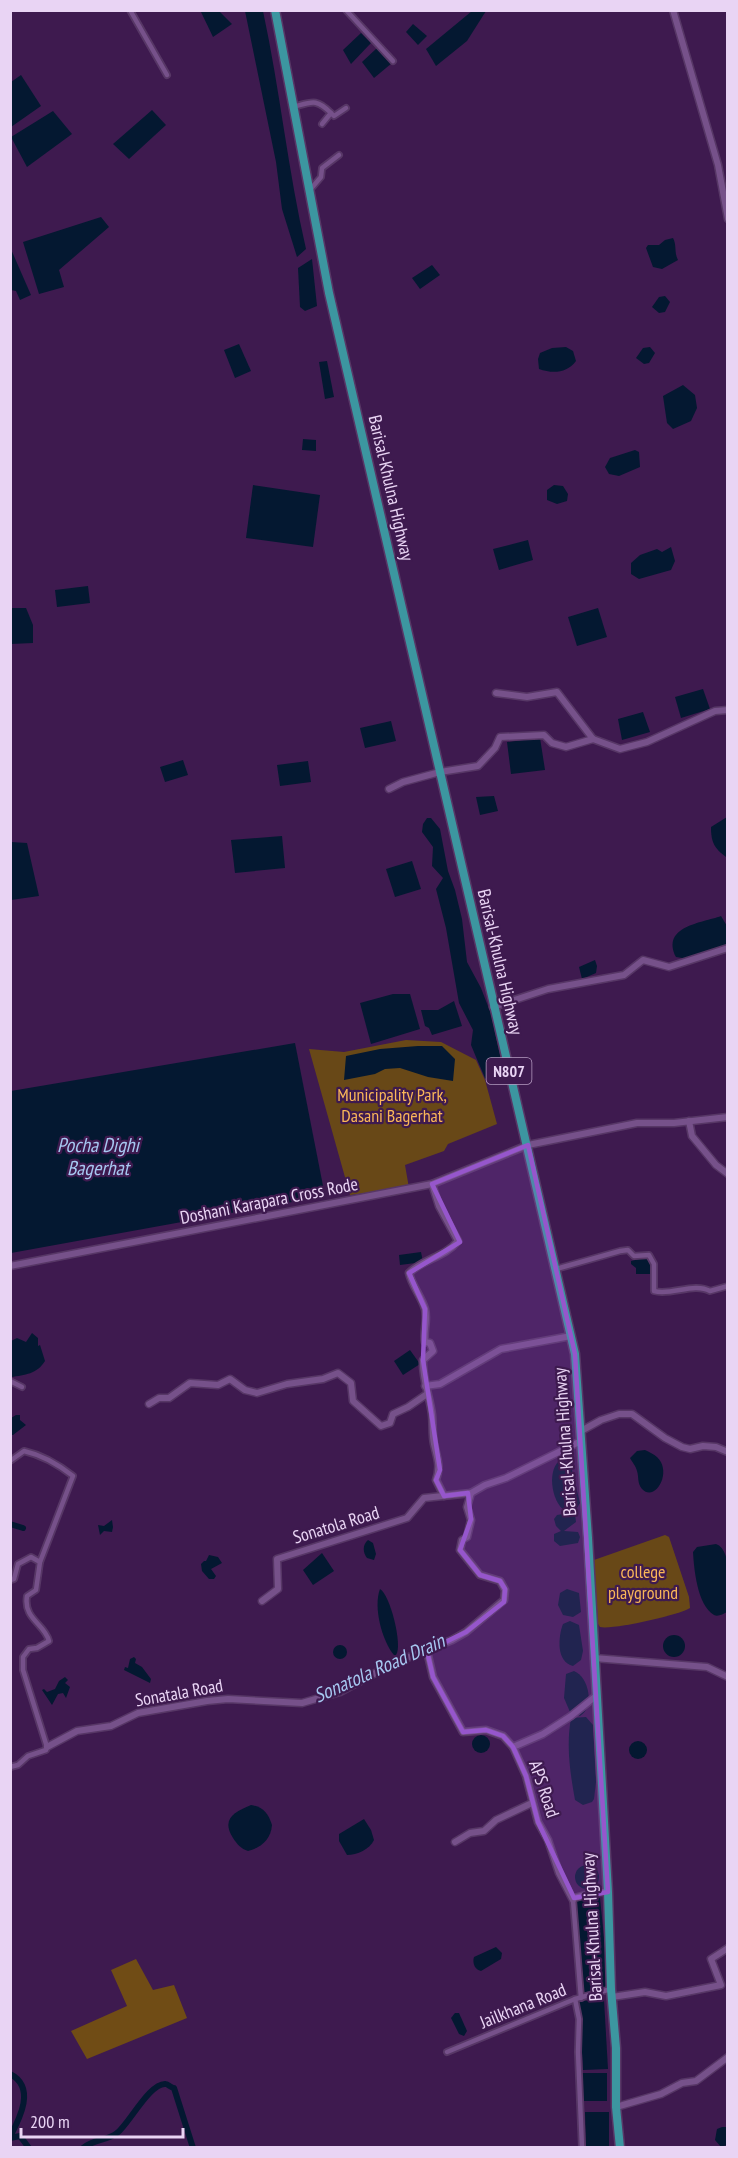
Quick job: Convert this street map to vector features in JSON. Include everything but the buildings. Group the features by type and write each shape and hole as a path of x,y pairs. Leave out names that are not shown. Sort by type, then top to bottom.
{"highway":[{"name":"Barisal-Khulna Highway","path":"275,10 328,293 575,1354 608,1892 611,1993 616,2048 616,2107 620,2148"}],"street":[{"path":"130,10 167,75"},
{"path":"346,10 393,61"},
{"path":"673,10 718,165 728,219"},
{"path":"293,107 316,101 334,116 346,108"},
{"path":"321,124 331,113"},
{"path":"309,191 321,177 322,168 339,155"},
{"path":"496,693 527,697 557,692 593,739 620,748 647,742 715,711 728,710"},
{"path":"389,789 403,782 440,772 478,766 495,748 500,737 544,735 552,743 566,747 593,739"},
{"path":"493,1007 548,989 624,975 643,960 669,967 728,948"},
{"name":"Doshani Karapara Cross Rode","path":"10,1266 432,1184 528,1145 638,1123 728,1117"},
{"path":"689,1121 692,1137 716,1165 728,1174"},
{"path":"432,1184 440,1206 458,1240 453,1247 432,1260 416,1266 409,1273 411,1282 425,1309 424,1342 430,1343 433,1351 423,1359 425,1386 432,1415 433,1443 440,1470 436,1480 444,1496"},
{"path":"556,1269 628,1250 634,1256 649,1255 654,1264 654,1291 663,1294 674,1290 707,1288 710,1291 728,1286"},
{"path":"425,1386 440,1384 501,1349 571,1336"},
{"path":"149,1404 159,1398 169,1398 190,1383 218,1385 230,1379 245,1390 256,1393 271,1387 323,1379 338,1373 351,1383 352,1401 381,1426 390,1424 393,1414 427,1394"},
{"path":"10,1381 21,1387"},
{"path":"581,1431 601,1419 618,1414 632,1414 665,1438 682,1447 690,1449 703,1446 716,1447 728,1452"},
{"path":"471,1493 581,1441"},
{"path":"10,1461 24,1451 34,1453 60,1466 73,1476 40,1562 36,1590 27,1596 25,1604 35,1623 47,1634 49,1641 37,1648 29,1649 23,1657 23,1670 47,1747 46,1750 28,1756 18,1765 10,1767"},
{"name":"Sonatola Road","path":"262,1601 278,1590 277,1559 407,1518 424,1498 471,1493"},
{"name":"Sonatala Road","path":"47,1747 77,1731 111,1726 138,1713 207,1701 243,1699 302,1703 340,1692 394,1663 428,1651 466,1632 504,1600 505,1590 500,1581 480,1575 459,1550 462,1540 467,1537 471,1520 467,1507 471,1493"},
{"path":"10,1580 14,1579 18,1564 31,1557 40,1562"},
{"path":"428,1651 433,1677 463,1732 486,1730 503,1736 513,1747"},
{"path":"594,1658 707,1667 728,1677"},
{"name":"APS Road","path":"573,1899 559,1873 548,1840 538,1822 526,1776 513,1747 543,1734 596,1696"},
{"path":"455,1842 470,1833 484,1831 496,1820 532,1803"},
{"path":"581,1998 573,1899 597,1892 608,1892"},
{"path":"611,1993 645,1992 666,1996 722,1985 711,1959 728,1948"},
{"name":"Jailkhana Road","path":"447,2052 575,2000 611,1993"},
{"path":"575,2000 579,2019 582,2148"},
{"path":"616,2107 661,2094 682,2083 696,2081 728,2057"}],"highlighted area":[{"path":"528,1145 575,1354 608,1892 574,1898 538,1822 526,1776 513,1747 503,1736 486,1730 463,1732 433,1677 427,1651 466,1632 504,1602 505,1589 500,1581 480,1575 460,1550 471,1519 468,1493 444,1496 436,1480 440,1470 423,1360 425,1309 409,1273 460,1242 432,1184"}],"green space":[{"name":"Municipality Park, Dasani Bagerhat","path":"406,1040 441,1042 476,1060 485,1080 497,1124 448,1144 444,1151 405,1165 409,1188 350,1195 309,1049 344,1052"},
{"name":"college playground","path":"665,1535 669,1537 689,1597 690,1608 646,1621 600,1627 594,1560"}],"shaded area":[{"path":"136,1959 153,1990 174,1985 187,2018 87,2059 71,2031 127,2006 111,1970"}],"water":[{"path":"219,11 232,24 213,37 201,12"},
{"path":"245,11 263,11 306,249 297,257 282,209 276,162"},
{"path":"472,11 486,11 467,41 436,66 426,49"},
{"path":"413,24 427,36 418,45 406,32"},
{"path":"361,33 371,43 351,64 343,50"},
{"path":"377,48 392,63 374,78 362,62"},
{"path":"21,75 41,106 11,127 11,82"},
{"path":"152,110 166,125 129,159 113,144"},
{"path":"53,111 72,134 27,167 11,137"},
{"path":"101,217 109,227 59,270 64,287 39,294 23,242"},
{"path":"673,238 678,260 662,269 653,267 646,248 648,245 659,245"},
{"path":"10,247 31,295 20,300 16,291 11,290"},
{"path":"312,259 317,306 305,311 300,307 298,268"},
{"path":"432,265 440,275 420,289 412,278"},
{"path":"665,296 670,302 665,312 659,313 652,307 659,297"},
{"path":"239,344 251,371 235,378 224,350"},
{"path":"566,347 573,351 576,361 572,365 559,371 549,372 539,369 540,353 552,348"},
{"path":"650,347 655,353 649,363 644,364 636,358 643,348"},
{"path":"327,361 334,397 325,399 319,362"},
{"path":"683,385 695,395 697,408 691,421 673,429 667,423 663,396"},
{"path":"303,439 316,440 316,451 302,450"},
{"path":"635,450 639,452 640,467 619,476 609,474 605,467 610,458"},
{"path":"253,485 320,495 313,547 246,538"},
{"path":"554,485 563,486 568,494 567,501 557,504 547,500 547,490"},
{"path":"528,540 533,560 499,570 493,549"},
{"path":"671,547 675,561 671,570 639,579 631,574 631,563 640,555 657,549 662,552"},
{"path":"88,586 90,603 57,607 55,590"},
{"path":"11,608 26,608 33,625 33,643 11,644"},
{"path":"598,608 607,637 577,646 568,617"},
{"path":"703,689 710,709 681,718 675,697"},
{"path":"643,712 650,732 622,740 618,719"},
{"path":"391,721 396,741 365,748 360,728"},
{"path":"540,738 545,770 511,774 507,742"},
{"path":"183,760 188,775 165,782 160,767"},
{"path":"308,761 311,782 280,786 277,765"},
{"path":"494,796 498,811 480,815 476,797"},
{"path":"727,817 728,856 726,857 714,844 711,827"},
{"path":"427,818 431,818 440,829 448,871 462,919 467,962 481,988 491,1014 504,1074 502,1082 492,1085 485,1078 471,1045 473,1030 459,1003 446,928 436,889 443,878 432,866 433,847 422,832"},
{"path":"282,836 285,868 235,873 231,840"},
{"path":"11,842 27,843 39,896 11,900"},
{"path":"412,861 421,889 395,897 386,869"},
{"path":"721,916 727,926 727,947 688,959 676,957 673,947 674,938 679,932 694,924"},
{"path":"595,960 596,973 582,979 579,967"},
{"path":"393,994 410,994 420,1029 371,1044 360,1003"},
{"path":"454,1001 462,1026 432,1035 429,1028 425,1026 421,1010 438,1010"},
{"name":"Pocha Dighi Bagerhat","path":"295,1043 325,1196 11,1253 11,1091"},
{"path":"442,1046 455,1059 453,1081 428,1077 400,1068 385,1069 375,1074 344,1080 346,1056 380,1049"},
{"path":"421,1252 423,1262 400,1265 399,1255"},
{"path":"648,1257 652,1263 650,1274 636,1274 636,1268 631,1261"},
{"path":"32,1333 38,1338 38,1346 40,1345 45,1361 34,1371 11,1377 11,1341 17,1338 26,1342"},
{"path":"410,1350 420,1364 403,1375 394,1361"},
{"path":"20,1415 20,1420 26,1425 11,1435 11,1418"},
{"path":"645,1450 657,1457 663,1470 660,1484 652,1492 647,1492 640,1487 636,1469 630,1458 637,1451"},
{"path":"562,1459 571,1466 580,1503 577,1508 565,1511 556,1500 552,1485 554,1469"},
{"path":"575,1514 576,1522 564,1531 578,1532 580,1537 578,1543 560,1546 554,1541 554,1534 561,1531 554,1519 557,1515"},
{"path":"112,1520 112,1532 104,1531 100,1535 98,1525 104,1526"},
{"path":"368,1540 373,1543 376,1554 374,1560 367,1558 365,1554 364,1547"},
{"path":"716,1544 722,1548 729,1574 727,1612 717,1616 708,1610 700,1595 693,1552 697,1547"},
{"path":"322,1553 334,1571 313,1585 303,1570"},
{"path":"209,1555 218,1557 222,1563 211,1569 216,1576 214,1579 209,1579 202,1571 201,1564"},
{"path":"380,1589 388,1600 397,1631 396,1655 390,1649 380,1624 378,1596"},
{"path":"567,1589 579,1593 581,1612 573,1617 563,1615 558,1605 560,1593"},
{"path":"570,1621 579,1625 583,1651 581,1660 573,1666 564,1660 560,1648 563,1624"},
{"path":"674,1635 682,1638 685,1646 682,1654 674,1657 666,1654 663,1646 666,1638"},
{"path":"340,1645 345,1647 347,1652 345,1657 340,1659 335,1657 333,1652 335,1647"},
{"path":"134,1657 135,1663 142,1667 151,1679 150,1683 124,1670 125,1667 128,1668 130,1659"},
{"path":"574,1671 583,1679 589,1699 585,1712 580,1716 570,1712 564,1698 566,1674"},
{"path":"65,1677 68,1680 65,1683 70,1687 66,1698 63,1693 58,1694 52,1705 42,1690 47,1692 55,1689 59,1681"},
{"path":"586,1717 593,1725 596,1782 594,1799 583,1805 575,1800 570,1769 569,1739 571,1718"},
{"path":"477,1735 485,1735 490,1740 488,1751 477,1753 472,1748 472,1740"},
{"path":"638,1741 646,1746 647,1750 642,1758 638,1759 630,1754 629,1750 634,1742"},
{"path":"251,1805 264,1811 272,1825 270,1835 264,1842 248,1851 236,1842 228,1826 231,1817 239,1810"},
{"path":"364,1819 374,1840 363,1851 347,1855 339,1841 339,1834"},
{"path":"587,1865 592,1866 598,1872 598,1882 592,1888 587,1889 582,1888 576,1882 575,1877 576,1872 582,1866"},
{"path":"600,1898 609,1987 582,1993 575,1900"},
{"path":"496,1947 502,1953 501,1959 481,1971 477,1969 474,1957"},
{"path":"604,2000 608,2069 583,2070 579,2001"},
{"path":"455,2013 459,2013 467,2031 464,2036 459,2034 451,2018"},
{"path":"581,2073 607,2073 607,2101 582,2101"},
{"path":"585,2112 609,2112 609,2147 586,2147"},
{"path":"727,2127 727,2145 721,2147 715,2140 717,2129"}],"waterway":[{"path":"531,1148 549,1144"},
{"path":"10,1524 23,1528"},
{"path":"10,2074 18,2080 24,2095 24,2103 10,2137"},
{"path":"83,2148 117,2133 147,2096 160,2085 166,2084 174,2088 193,2148"},
{"path":"10,2138 20,2136 29,2148"}],"water label":[{"name":"Sonatola Road Drain","path":"379,1668"}]}
